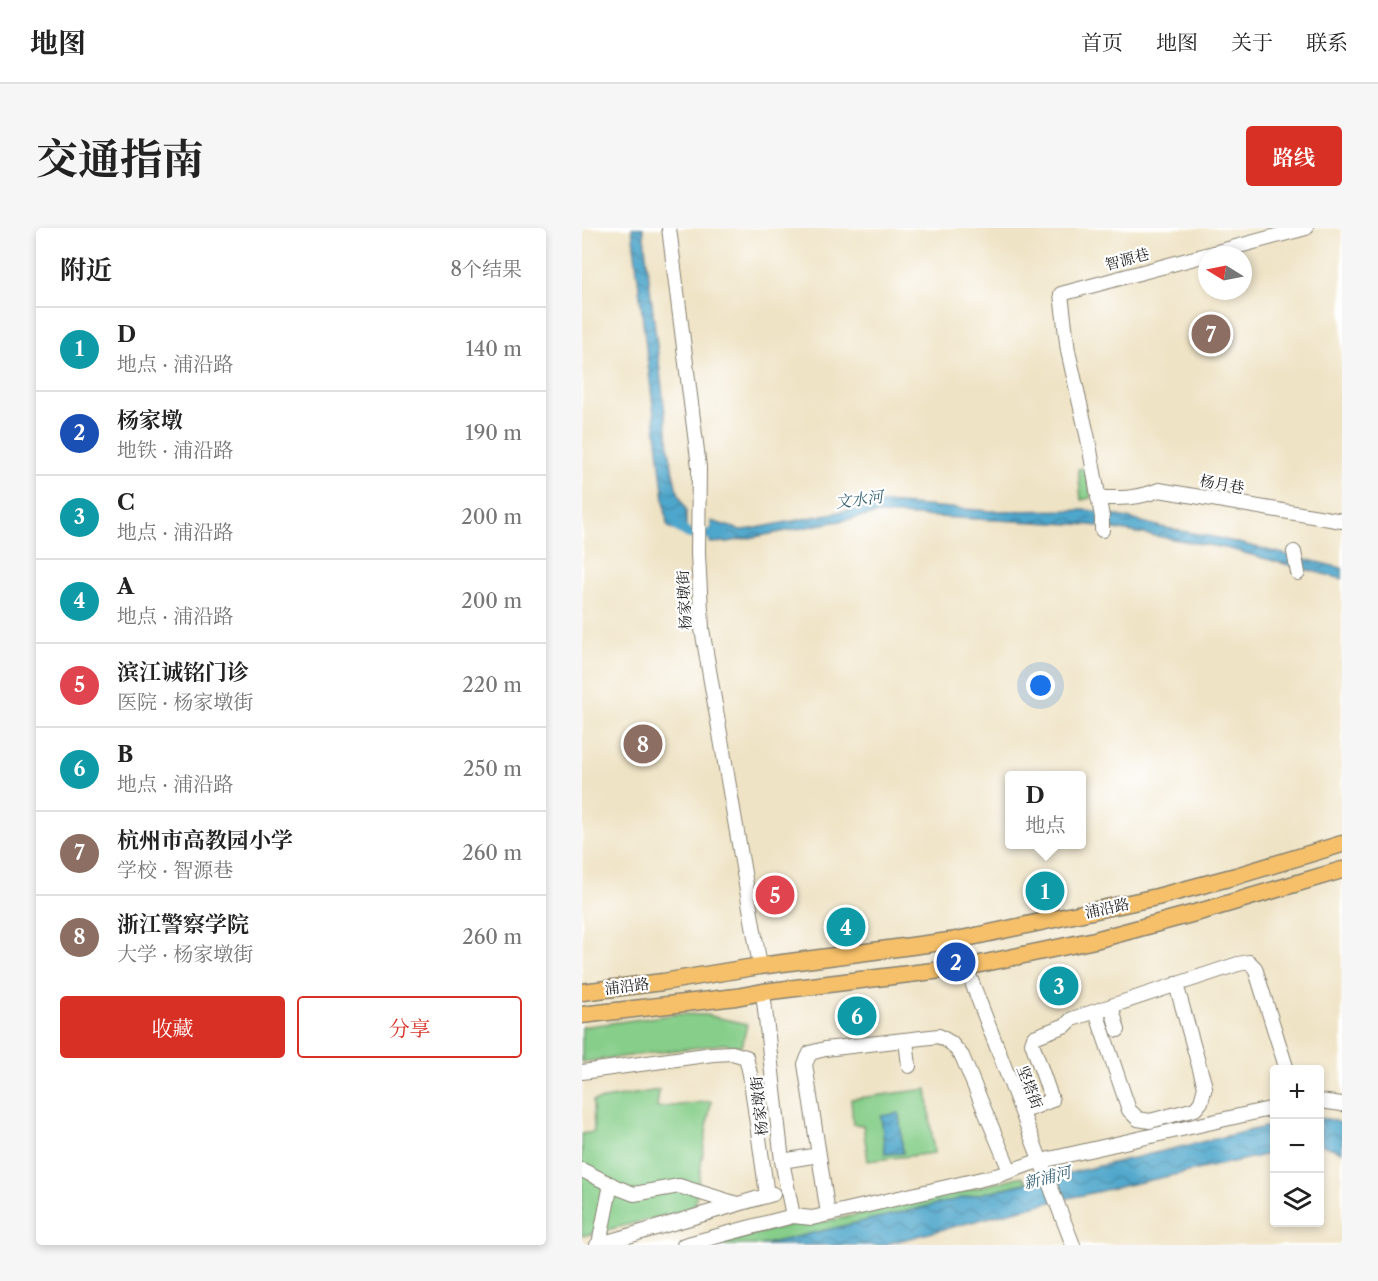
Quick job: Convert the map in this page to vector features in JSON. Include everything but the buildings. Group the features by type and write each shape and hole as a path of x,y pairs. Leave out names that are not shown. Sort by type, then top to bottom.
{"main road":[{"name":"浦沿路","path":"582,992 957,940 1157,897 1342,844"},
{"name":"浦沿路","path":"582,1015 966,967 1095,940 1342,870"}],"street":[{"name":"杨家墩街","path":"669,228 699,467 698,554 702,629 760,966"},
{"name":"智源巷","path":"1099,503 1083,414 1068,351 1061,294 1306,228"},
{"name":"杨月巷","path":"1099,503 1145,496 1159,490 1342,521"},
{"path":"1099,503 1102,530"},
{"path":"1294,552 1298,573"},
{"name":"坚塔街","path":"957,940 1073,1245"},
{"path":"1022,1112 1052,1100 1032,1043 1034,1037 1066,1025 1072,1020 1238,963 1249,962 1255,968 1285,1065"},
{"path":"1096,1012 1129,1110 1138,1119 1150,1121 1195,1109 1201,1102 1205,1088 1176,984"},
{"name":"杨家墩街","path":"763,992 782,1161 793,1216"},
{"path":"1111,1006 1118,1030"},
{"path":"828,1214 805,1064 810,1053 825,1049 939,1036 951,1043 962,1056 1010,1171"},
{"path":"906,1040 909,1066"},
{"path":"582,1072 713,1054 732,1053 746,1057 767,1195"},
{"path":"1324,1102 1342,1104"},
{"path":"684,1245 793,1216 812,1218 1043,1165 1270,1109"},
{"path":"782,1161 819,1155"},
{"path":"582,1170 634,1194 679,1186 737,1204"},
{"path":"611,1184 598,1245 787,1191"}],"green space":[{"path":"1087,468 1091,498 1081,500 1078,469"},
{"path":"678,1014 706,1015 747,1024 742,1046 724,1044 582,1062 582,1027"},
{"path":"927,1089 934,1153 868,1161 863,1125 853,1124 851,1099"},
{"path":"659,1090 657,1108 711,1101 695,1204 684,1211 582,1236 582,1134 594,1132 593,1101"},
{"path":"1022,1176 1028,1182 762,1245 714,1245 799,1223 809,1225 957,1193"}],"water":[{"path":"632,228 643,228 670,455 676,487 686,510 686,534 671,529 667,525"},
{"path":"886,503 991,511 1087,510 1112,514 1342,568 1342,579 1225,548 1091,525 877,514 728,542 710,543 711,521 741,530 751,529"},
{"path":"899,1113 903,1153 885,1154 881,1116"},
{"path":"1324,1119 1342,1124 1342,1152 1324,1145"},
{"path":"1270,1126 1270,1154 1037,1205 883,1245 762,1245"}],"waterway":[{"name":"文水河","path":"677,523 677,527 689,534 724,535"}],"place":[{"name":"杭州市高教园小学","path":"1211,334"},
{"name":"浙江警察学院","path":"643,744"},
{"name":"D","path":"1045,891"},
{"name":"滨江诚铭门诊","path":"775,895"},
{"name":"A","path":"846,927"},
{"name":"杨家墩","path":"956,962"},
{"name":"C","path":"1059,986"},
{"name":"B","path":"857,1016"}],"water label":[{"name":"新浦河","path":"1047,1177"}]}
